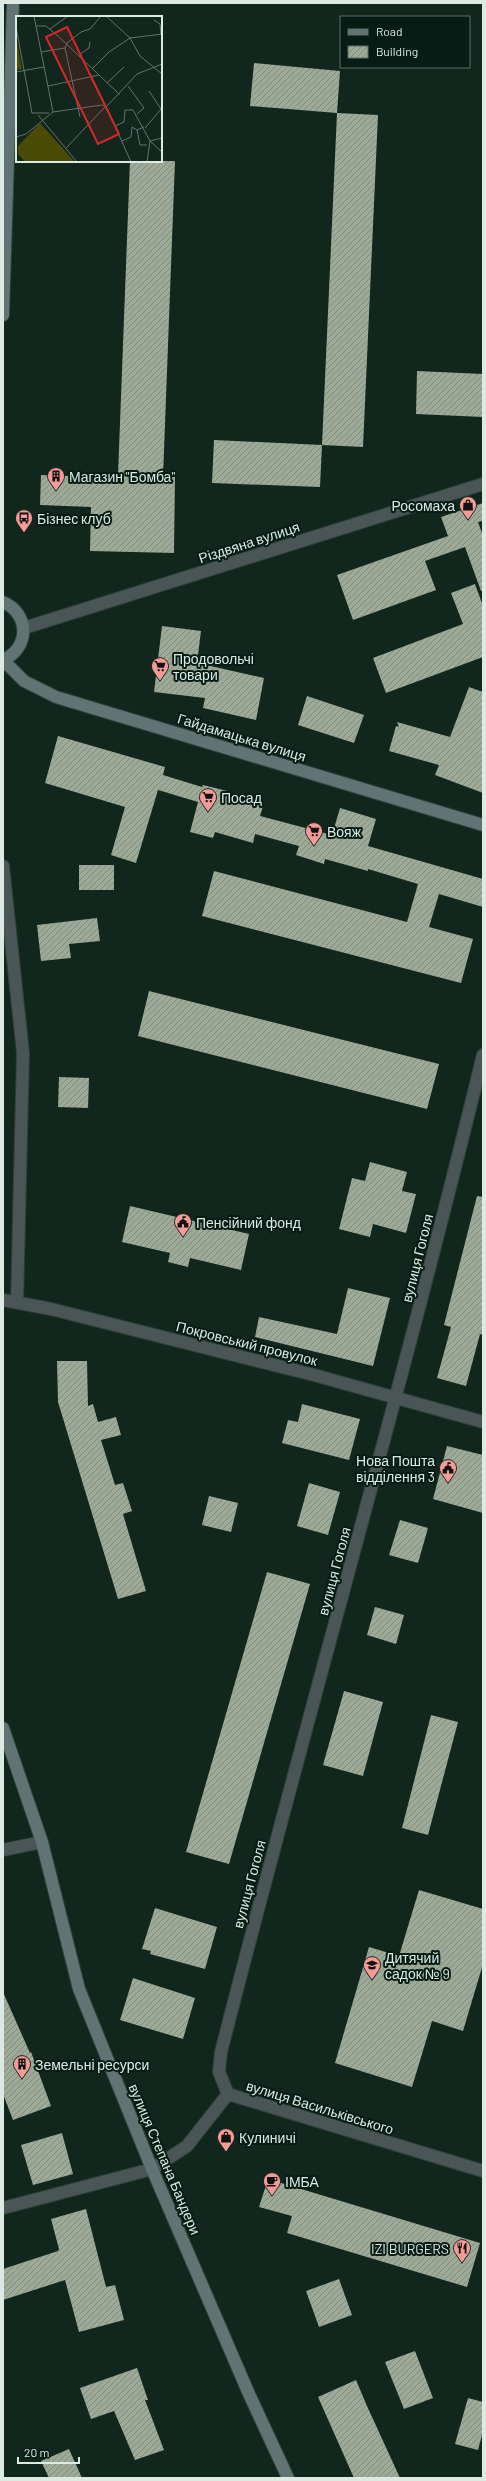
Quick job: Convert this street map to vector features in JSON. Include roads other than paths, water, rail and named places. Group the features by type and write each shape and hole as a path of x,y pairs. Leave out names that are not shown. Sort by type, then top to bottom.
{"street":[{"path":"3,316 5,178 13,3"},
{"name":"Різдвяна вулиця","path":"24,628 483,484"},
{"path":"3,602 17,612 24,628 24,636 17,650 3,660"},
{"name":"Гайдамацька вулиця","path":"3,660 24,681 56,697 483,825"},
{"path":"3,866 23,1053 17,1302"},
{"name":"вулиця Гоголя","path":"228,2094 219,2072 221,2052 264,1886 396,1398 483,1055"},
{"name":"Покровський провулок","path":"3,1300 17,1302 396,1398 483,1422"},
{"name":"вулиця Степана Бандери","path":"3,1728 42,1842 79,1989 152,2169 249,2394 288,2478"},
{"path":"3,1850 42,1842"},
{"name":"вулиця Васильківського","path":"3,2208 152,2169 187,2146 228,2094 483,2171"}],"place":[{"name":"Магазин \"Бомба\"","path":"56,491"},
{"name":"Росомаха","path":"468,520"},
{"name":"Бізнес клуб","path":"24,533"},
{"name":"Продовольчі товари","path":"160,681"},
{"name":"Посад","path":"208,812"},
{"name":"Вояж","path":"314,846"},
{"name":"Пенсійний фонд","path":"183,1237"},
{"name":"Нова Пошта відділення 3","path":"448,1483"},
{"name":"Дитячий садок № 9","path":"372,1980"},
{"name":"Земельні ресурси","path":"22,2079"},
{"name":"Кулиничі","path":"226,2152"},
{"name":"ІМБА","path":"272,2196"},
{"name":"IZI BURGERS","path":"462,2263"}]}
